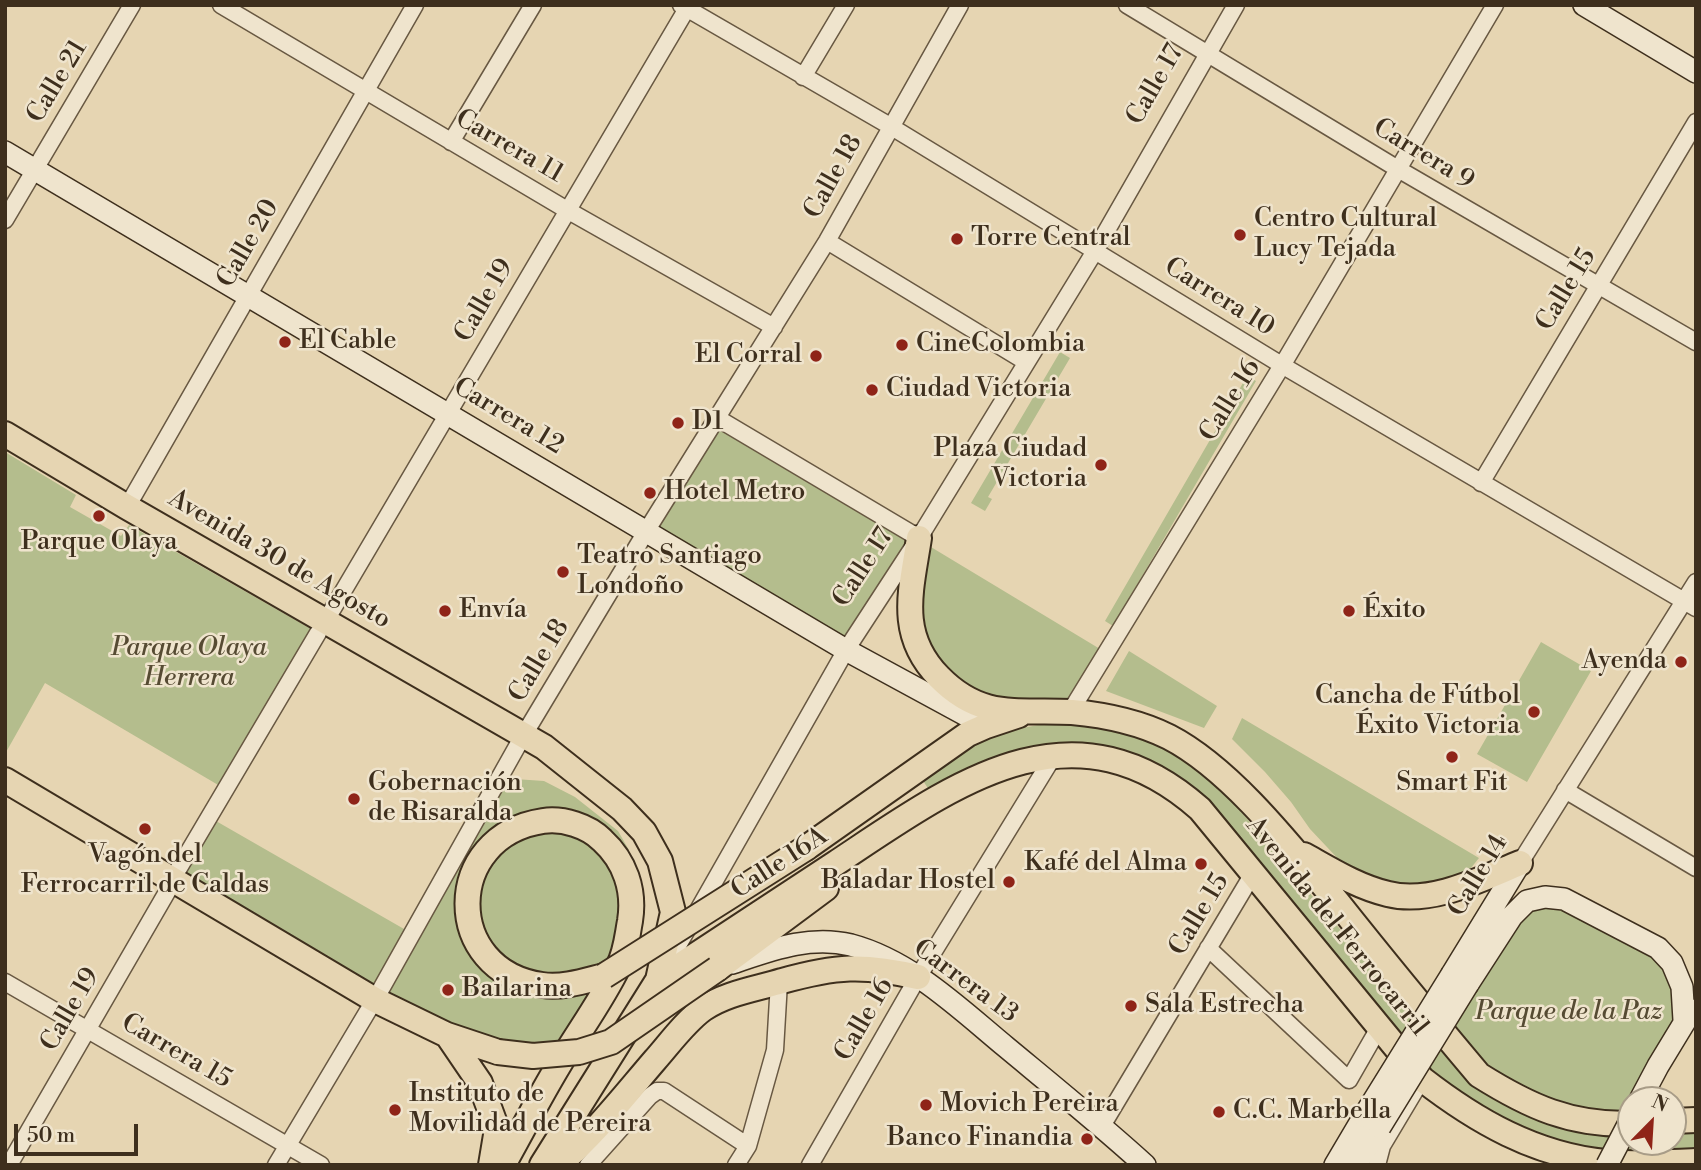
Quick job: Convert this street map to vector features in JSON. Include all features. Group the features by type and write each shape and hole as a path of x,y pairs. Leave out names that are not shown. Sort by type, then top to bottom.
{"main road":[{"name":"Avenida 30 de Agosto","path":"5,434 322,627 544,747 622,809 645,832 660,861 673,912 658,980"},
{"path":"919,538 908,607 914,636 927,663 947,685 972,701 1000,711 1030,712"},
{"name":"Avenida del Ferrocarril","path":"1030,712 1107,716 1168,736 1198,754 1229,782 1293,849 1479,1075 1517,1098 1563,1117 1607,1124 1617,1123"},
{"name":"Calle 16A","path":"612,971 806,848 968,734 1030,712"},
{"name":"Avenida del Ferrocarril","path":"934,798 986,773 1023,761 1053,757 1076,756 1130,764 1150,773 1179,790 1200,809 1422,1079 1457,1106 1502,1133 1554,1151 1604,1164 1696,1161"},
{"path":"5,780 176,874 374,1000 447,1035 498,1052 533,1056 579,1052 611,1042 717,969 840,877 934,798"},
{"name":"Calle 16A","path":"658,980 934,798"},
{"path":"503,1165 612,971 626,945 631,898 627,873 615,852 599,837 577,825 550,820 524,824 499,837 478,861 466,900 470,925 479,946 497,967 517,979 544,986 571,985 612,971"},
{"path":"1293,849 1355,883 1391,895 1418,896 1445,891 1520,863"},
{"path":"558,1165 583,1144 701,1010 724,997 824,970 858,967 885,969 918,977"},
{"name":"Calle 17","path":"542,1165 658,980"},
{"path":"447,1035 480,1083 497,1129 491,1165"}],"street":[{"name":"Calle 21","path":"5,220 132,5"},
{"name":"Carrera 11","path":"221,5 567,210 774,327"},
{"name":"Calle 20","path":"127,508 415,5"},
{"path":"451,142 533,5"},
{"path":"803,77 846,5"},
{"name":"Calle 18","path":"276,1165 374,1000 524,735 646,532 827,241 960,5"},
{"name":"Carrera 9","path":"1127,5 1398,169 1696,342"},
{"name":"Calle 17","path":"658,980 846,650 919,538 1096,251 1236,5"},
{"name":"Calle 16","path":"1070,712 1282,365 1495,5"},
{"path":"1584,5 1696,72"},
{"name":"Carrera 10","path":"685,6 890,126 1282,365 1690,605"},
{"name":"Calle 19","path":"9,1165 12,1144 88,1030 176,874 449,414 685,6"},
{"name":"Calle 15","path":"1481,483 1696,122"},
{"name":"Carrera 12","path":"5,152 846,650 986,726"},
{"path":"827,241 1026,362"},
{"path":"717,418 919,538"},
{"name":"Calle 14","path":"1335,1165 1372,1122 1460,979 1520,863 1565,790 1690,605 1696,582"},
{"name":"Calle 16","path":"810,1165 918,977 1053,757"},
{"path":"1565,790 1696,868"},
{"name":"Calle 15","path":"1102,1126 1254,872"},
{"name":"Calle 14","path":"1460,979 1527,901 1545,897 1564,899 1658,948 1672,963 1690,1013"},
{"name":"Carrera 13","path":"717,969 787,944 817,941 850,945 878,955 918,977 1102,1126 1145,1165"},
{"path":"1209,948 1349,1080 1380,1026"},
{"name":"Carrera 15","path":"5,982 321,1165"},
{"path":"736,1165 748,1146 775,1050 779,982"},
{"path":"1647,1086 1690,1013"},
{"path":"1377,1165 1382,1146 1422,1079"},
{"path":"588,1165 657,1091 664,1091 748,1146"},
{"name":"Calle 14","path":"1356,1165 1372,1122"},
{"path":"1604,1164 1617,1143"}],"green space":[{"path":"1060,352 1070,358 988,497 992,499 985,511 971,503"},
{"path":"1247,376 1256,381 1113,626 1105,621"},
{"path":"717,418 1105,652 1070,712 1000,711 920,650 919,540 846,650 646,532"},
{"name":"Parque Olaya Herrera","path":"5,452 76,495 70,507 121,536 129,525 318,633 225,789 45,683 5,754"},
{"name":"Cancha de Fútbol Éxito Victoria","path":"1541,642 1591,671 1527,782 1477,754"},
{"path":"1129,651 1217,706 1204,728 1106,691"},
{"path":"1242,718 1479,858 1466,874 1444,883 1394,890 1342,863 1310,829 1265,772 1232,739"},
{"path":"1072,723 1120,731 1165,747 1193,763 1222,789 1436,1043 1474,1082 1617,1129 1617,1151 1556,1142 1505,1124 1462,1098 1427,1067 1207,802 1162,769 1116,752 1040,747 1018,750 995,759 934,798 922,779 975,745 1009,731"},
{"path":"500,778 544,781 575,797 618,831 629,850 627,873 631,915 565,1053 498,1052 381,989 179,868 209,817 411,933"},
{"name":"Parque de la Paz","path":"1545,897 1658,948 1684,1020 1640,1086 1617,1086 1617,1119 1517,1098 1440,1030 1512,916"},
{"path":"1696,1130 1696,1151 1687,1151 1687,1131"}],"place":[{"name":"Centro Cultural Lucy Tejada","path":"1240,235"},
{"name":"Torre Central","path":"957,239"},
{"name":"El Cable","path":"285,342"},
{"name":"CineColombia","path":"902,345"},
{"name":"El Corral","path":"816,356"},
{"name":"Ciudad Victoria","path":"872,390"},
{"name":"D1","path":"678,423"},
{"name":"Plaza Ciudad Victoria","path":"1101,465"},
{"name":"Hotel Metro","path":"650,493"},
{"name":"Parque Olaya","path":"99,516"},
{"name":"Teatro Santiago Londoño","path":"563,572"},
{"name":"Envía","path":"445,611"},
{"name":"Éxito","path":"1349,611"},
{"name":"Ayenda","path":"1681,662"},
{"name":"Cancha de Fútbol Éxito Victoria","path":"1534,712"},
{"name":"Smart Fit","path":"1452,757"},
{"name":"Gobernación de Risaralda","path":"354,799"},
{"name":"Vagón del Ferrocarril de Caldas","path":"145,829"},
{"name":"Kafé del Alma","path":"1201,864"},
{"name":"Baladar Hostel","path":"1009,882"},
{"name":"Bailarina","path":"448,990"},
{"name":"Sala Estrecha","path":"1131,1006"},
{"name":"Movich Pereira","path":"926,1105"},
{"name":"Instituto de Movilidad de Pereira","path":"395,1110"},
{"name":"C.C. Marbella","path":"1219,1112"},
{"name":"Banco Finandia","path":"1087,1139"}]}
